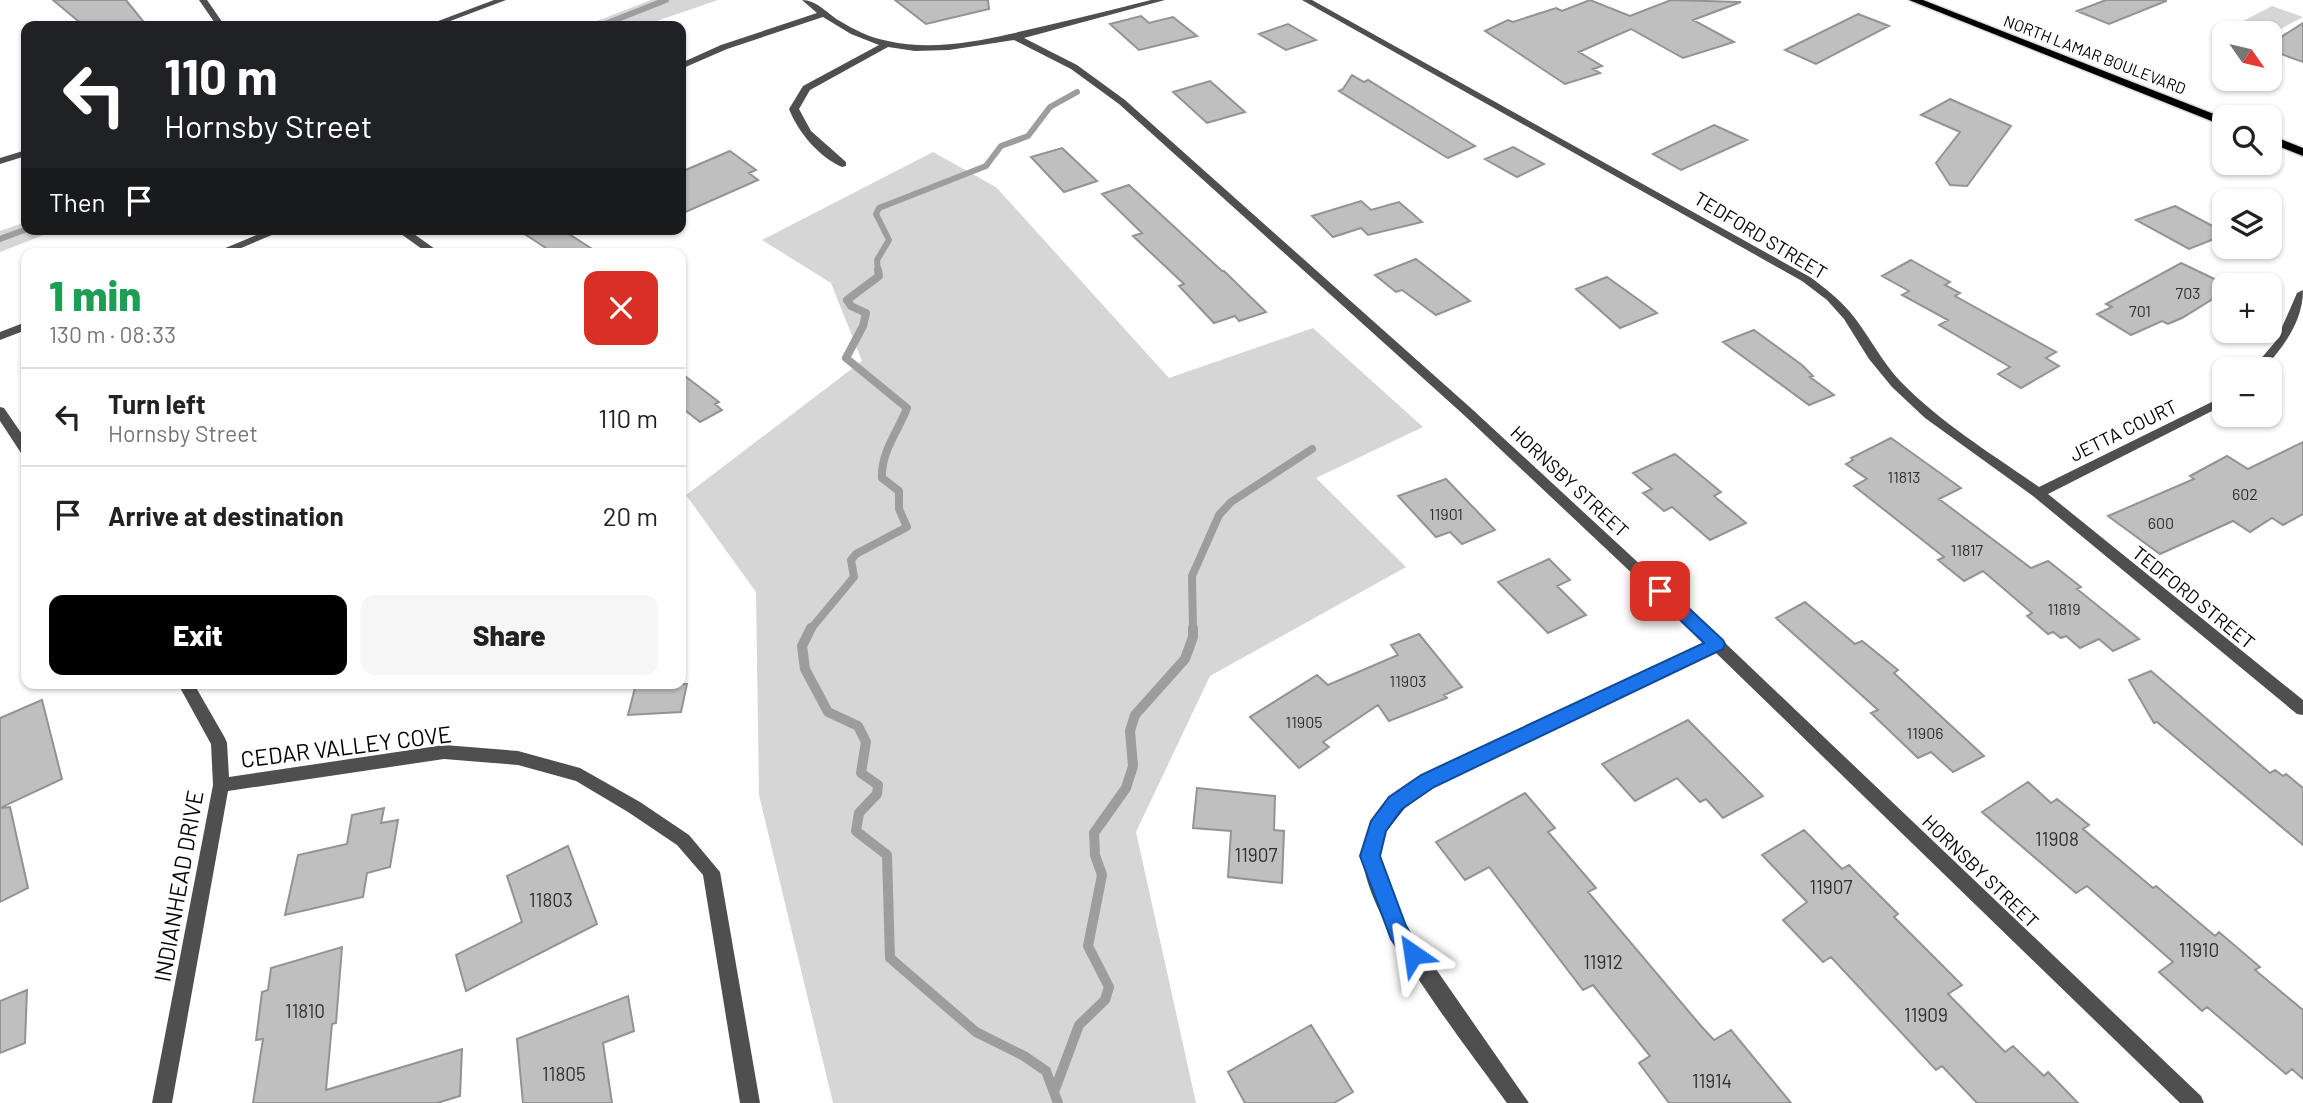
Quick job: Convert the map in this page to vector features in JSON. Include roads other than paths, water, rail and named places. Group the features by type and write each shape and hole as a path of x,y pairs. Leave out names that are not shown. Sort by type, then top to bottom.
{"main road":[{"name":"NORTH LAMAR BOULEVARD","path":"1914,0 2212,116"},
{"path":"2282,144 2303,152"}],"street":[{"path":"203,0 218,21"},
{"path":"443,21 502,0"},
{"path":"806,0 823,14 887,44 941,47 1013,36 1161,0"},
{"name":"TEDFORD STREET","path":"1306,0 1807,279 1831,298 1896,384 1929,415 2038,494 2303,709"},
{"path":"686,63 735,43 823,14"},
{"name":"HORNSBY STREET","path":"1013,36 1074,67 1122,102 1469,413 1717,644 2194,1103"},
{"path":"842,164 822,149 799,125 794,109 806,88 887,44"},
{"path":"0,161 21,155"},
{"path":"232,248 265,235"},
{"path":"408,235 428,248"},
{"path":"2269,357 2281,342 2303,293"},
{"path":"0,336 21,328"},
{"name":"JETTA COURT","path":"2038,494 2212,406"},
{"path":"0,411 21,442"},
{"path":"1519,1103 1398,932 1379,889 1370,856 1378,827 1396,803 1427,781 1717,644"},
{"name":"INDIANHEAD DRIVE","path":"162,1103 221,785 219,743 189,689"},
{"name":"CEDAR VALLEY COVE","path":"221,785 444,752 518,758 580,775 634,807 683,840 711,872 750,1103"}],"waterway":[{"path":"613,21 666,0"},
{"path":"878,271 877,260 889,240 876,214 879,208 986,166 1001,146 1028,136 1050,107 1077,92"},
{"path":"0,239 21,231"},
{"path":"810,630 854,577 851,560 856,554 907,527 899,509 899,491 882,478 887,450 907,408 846,358 863,326 866,313 851,306 847,300 879,276 878,270"},
{"path":"1193,630 1192,576 1219,515 1231,502 1312,449"},
{"path":"810,630 802,646 805,669 828,712 858,726 866,742 861,773 878,785 877,794 859,813 856,831 887,855 890,958 976,1032 1024,1056 1046,1071 1058,1103"},
{"path":"1054,1092 1079,1025 1105,1000 1109,987 1088,946 1102,875 1095,855 1094,833 1126,788 1133,766 1130,731 1135,715 1185,659 1193,630"}]}
